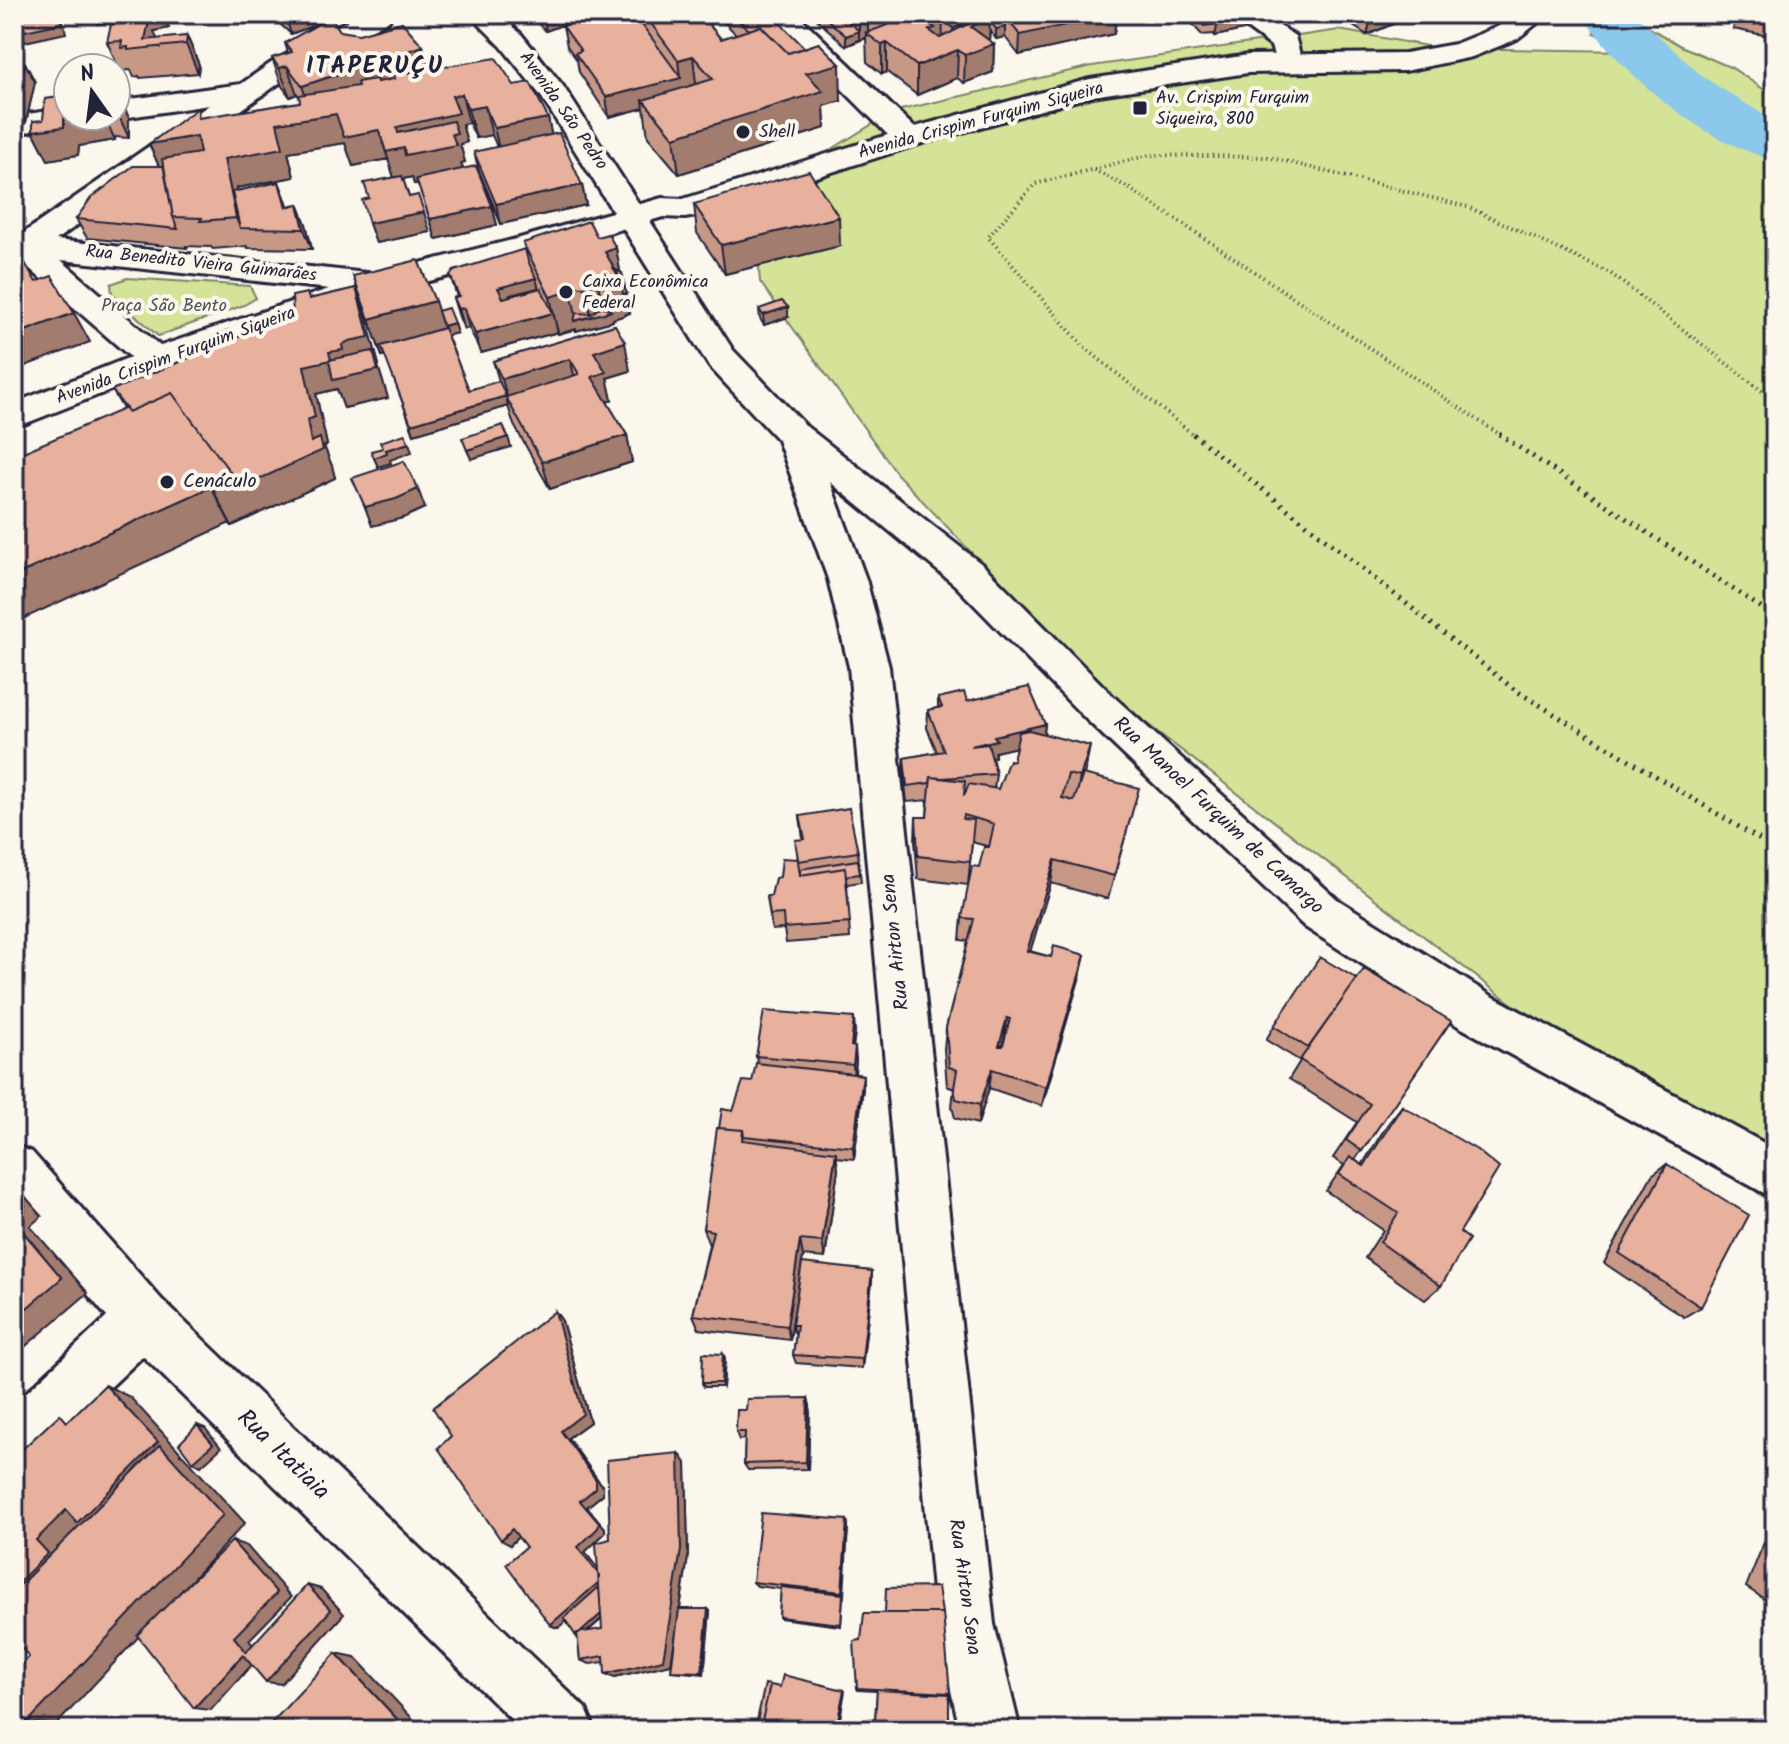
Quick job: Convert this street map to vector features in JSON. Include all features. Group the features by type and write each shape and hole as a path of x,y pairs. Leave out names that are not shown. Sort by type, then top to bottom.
{"street":[{"path":"20,245 281,69 379,14"},
{"name":"Avenida São Pedro","path":"483,14 511,40 648,212"},
{"path":"781,14 901,132"},
{"path":"1242,14 1287,52"},
{"name":"Avenida Crispim Furquim Siqueira","path":"1287,52 1442,34 1489,14"},
{"name":"Avenida Crispim Furquim Siqueira","path":"14,416 155,360 376,284 529,246 648,212 685,209 1083,69 1186,51 1287,52 1405,62 1462,51 1507,33 1535,14"},
{"path":"132,108 251,90"},
{"path":"14,125 52,119"},
{"name":"Rua Airton Sena","path":"648,212 721,358 794,435 847,579 869,667 965,1624 990,1730"},
{"name":"Rua Benedito Vieira Guimarães","path":"20,245 376,284"},
{"name":"Rua Benedito Vieira Guimarães","path":"20,245 155,360"},
{"name":"Rua Manoel Furquim de Camargo","path":"794,435 969,575 1100,708 1321,913 1475,1011 1775,1175"},
{"name":"Rua Itatiaia","path":"14,1169 143,1319 565,1730"},
{"path":"14,1442 143,1319"}],"path":[{"path":"1775,401 1610,273 1468,207 1268,157 1150,155 1035,184 988,237 1084,347 1515,690 1775,849"},
{"path":"1093,169 1180,221 1775,617"}],"green space":[{"path":"1593,14 1626,14 1681,46 1732,68 1775,97 1775,1206 1099,687 897,474 760,282 753,198 892,112 1092,66 1339,30 1438,48 1630,51 1594,33"},
{"name":"Praça São Bento","path":"127,278 250,286 256,298 158,336 112,294 111,284"}],"building":[{"path":"59,14 62,23 15,33 14,15"},
{"path":"143,14 163,14 165,18 149,22"},
{"path":"595,14 634,14 681,78 606,97 575,53 581,51 563,26"},
{"path":"644,14 700,14 721,39 761,26 788,53 819,43 840,64 806,73 823,91 674,137 643,100 713,79 693,56 678,60"},
{"path":"733,14 771,14 805,48 788,53 761,26 749,30"},
{"path":"821,14 836,14 859,31 846,36"},
{"path":"875,14 947,14 962,25 953,28 943,20 931,25 935,28 929,30 940,38 968,24 954,14 987,14 990,16 971,27 994,44 965,55 958,50 917,66 887,43 882,45 866,33 890,24"},
{"path":"987,14 1003,14 1013,26 1006,18 1005,27 996,29"},
{"path":"1012,14 1116,14 1020,35 1006,18"},
{"path":"1207,14 1216,24 1204,26 1195,15"},
{"path":"331,17 340,31 359,34 402,22 423,46 302,86 287,66 279,68 272,58 292,52 285,43"},
{"path":"149,21 145,40 187,36 186,44 128,50 128,47 121,48 122,41 107,42 111,24"},
{"path":"496,58 514,85 530,82 548,118 494,128 485,106 468,109 462,94 452,96 459,113 397,127 398,133 453,121 457,133 452,134 456,145 405,155 404,148 386,152 379,130 344,137 336,114 277,123 283,148 224,159 236,218 200,221 202,218 173,217 162,159 200,153 197,136 149,144 198,108 198,118 300,102 299,95"},
{"path":"25,63 15,102 14,102 14,64"},
{"path":"52,98 52,129 33,131 33,121 43,120 45,99"},
{"path":"559,133 582,185 496,204 474,152"},
{"path":"133,166 164,166 178,229 76,219 91,198"},
{"path":"476,166 492,206 430,219 416,179"},
{"path":"809,171 839,217 721,245 694,204"},
{"path":"402,176 409,197 418,195 424,212 369,223 362,200 369,198 364,183"},
{"path":"279,182 286,207 298,204 304,229 240,228 232,192"},
{"path":"589,221 597,237 608,234 616,248 605,252 620,278 604,283 597,279 585,287 570,286 568,292 550,297 523,243"},
{"path":"14,244 36,282 52,276 74,313 14,335"},
{"path":"525,249 536,278 498,288 503,298 541,288 553,313 475,334 464,308 458,309 453,298 459,296 450,275 454,271"},
{"path":"418,260 435,301 369,319 353,276"},
{"path":"614,269 622,273 622,285 627,293 623,294 620,278"},
{"path":"356,288 369,337 349,341 342,345 343,350 329,352 331,360 304,366 315,417 307,420 311,442 320,438 323,450 240,488 172,393 128,412 112,390 203,352 196,344 229,330 236,338 293,314 292,296 307,293 309,299"},
{"path":"782,301 788,307 763,315 759,309"},
{"path":"602,306 611,311 574,321 576,313 591,314"},
{"path":"448,308 454,323 443,326 438,311"},
{"path":"615,325 625,342 594,352 606,372 592,377 627,435 542,462 506,397 579,374 570,359 502,379 493,361"},
{"path":"444,328 469,390 499,381 506,396 411,424 381,346"},
{"path":"373,351 378,370 333,380 329,360"},
{"path":"172,393 236,480 213,490 211,487 14,576 14,456 126,408 128,412"},
{"path":"503,425 508,437 467,450 462,438"},
{"path":"405,434 409,443 386,450 387,453 374,458 371,451 383,448 380,442"},
{"path":"404,461 418,489 365,507 352,478"},
{"path":"1029,687 1045,724 994,736 997,740 971,746 988,744 996,774 931,777 930,783 907,786 904,758 944,751 928,710 942,707 938,698 964,692 967,701"},
{"path":"1029,730 1090,746 1080,777 1068,774 1062,798 1074,801 1083,774 1139,788 1114,876 1055,860 1027,951 1051,957 1054,946 1085,955 1046,1087 992,1069 980,1105 956,1099 957,1070 949,1067 946,1028 974,919 962,918 972,866 979,867 984,847 989,847 994,824 964,815 963,819 974,820 970,862 918,856 916,817 927,817 931,777 965,781 964,796 969,784 998,789 1009,760 1013,761 1019,732","holes":["1007,1018 1010,1019 1003,1046 999,1046"]},
{"path":"849,808 858,852 798,861 800,875 845,868 850,923 784,928 783,914 770,915 767,896 771,896 775,878 780,877 782,858 798,859 795,840 805,839 800,816"},
{"path":"858,860 860,874 846,876 845,868 800,875 800,869"},
{"path":"1320,957 1357,979 1308,1048 1274,1026"},
{"path":"1364,969 1451,1021 1362,1151 1346,1140 1370,1104 1300,1060"},
{"path":"764,1011 854,1018 851,1046 855,1047 853,1065 756,1056"},
{"path":"756,1063 863,1075 853,1147 744,1136 743,1130 719,1128 722,1109 733,1111 743,1081 752,1082"},
{"path":"1402,1106 1477,1150 1499,1168 1460,1232 1469,1239 1441,1286 1380,1242 1398,1213 1339,1174 1350,1157 1364,1166"},
{"path":"717,1128 743,1130 742,1140 836,1152 822,1242 800,1240 787,1326 693,1315 713,1231 703,1229"},
{"path":"1667,1164 1749,1215 1701,1307 1619,1253"},
{"path":"14,1192 25,1205 14,1213"},
{"path":"14,1221 62,1278 14,1319"},
{"path":"802,1263 872,1271 862,1359 793,1355 797,1325 792,1325"},
{"path":"555,1311 583,1414 561,1431 596,1480 596,1488 580,1501 599,1523 598,1528 578,1547 599,1575 599,1582 550,1625 506,1564 526,1547 512,1529 501,1540 438,1448 451,1436 433,1408"},
{"path":"703,1353 723,1354 721,1383 702,1383"},
{"path":"105,1385 158,1442 77,1523 66,1510 36,1540 48,1553 14,1587 14,1457 60,1414 67,1422"},
{"path":"808,1398 806,1462 744,1464 745,1432 736,1432 737,1410 746,1410 747,1399"},
{"path":"197,1425 213,1444 193,1462 179,1444"},
{"path":"160,1445 223,1515 27,1723 14,1704 14,1673 29,1657 14,1639 14,1591"},
{"path":"679,1453 681,1550 663,1660 605,1674 604,1656 580,1660 577,1633 602,1629 596,1543 610,1539 607,1460"},
{"path":"761,1513 847,1520 842,1592 753,1582"},
{"path":"232,1541 277,1593 234,1637 246,1652 307,1585 331,1610 266,1682 243,1655 194,1708 137,1635"},
{"path":"1775,1560 1775,1589 1766,1583"},
{"path":"599,1587 601,1614 576,1636 564,1618"},
{"path":"781,1587 843,1594 841,1624 779,1617"},
{"path":"938,1587 942,1613 885,1613 886,1588"},
{"path":"679,1609 708,1609 702,1672 671,1671"},
{"path":"864,1613 943,1613 950,1693 857,1688 854,1641 861,1640"},
{"path":"336,1653 407,1730 265,1730"},
{"path":"783,1675 844,1690 836,1730 760,1730 770,1685 780,1687"},
{"path":"765,1684 770,1685 760,1730 755,1730"},
{"path":"877,1690 949,1694 949,1730 918,1730 875,1721"},
{"path":"870,1719 918,1730 868,1730"}],"waterway":[{"path":"1607,14 1642,52 1684,88 1730,120 1775,143"}],"place":[{"name":"Av. Crispim Furquim Siqueira, 800","path":"1140,108"},
{"name":"Shell","path":"743,132"},
{"name":"Caixa Econômica Federal","path":"566,292"},
{"name":"Cenáculo","path":"167,482"}],"district":[{"name":"ITAPERUÇU","path":"375,66"}]}
